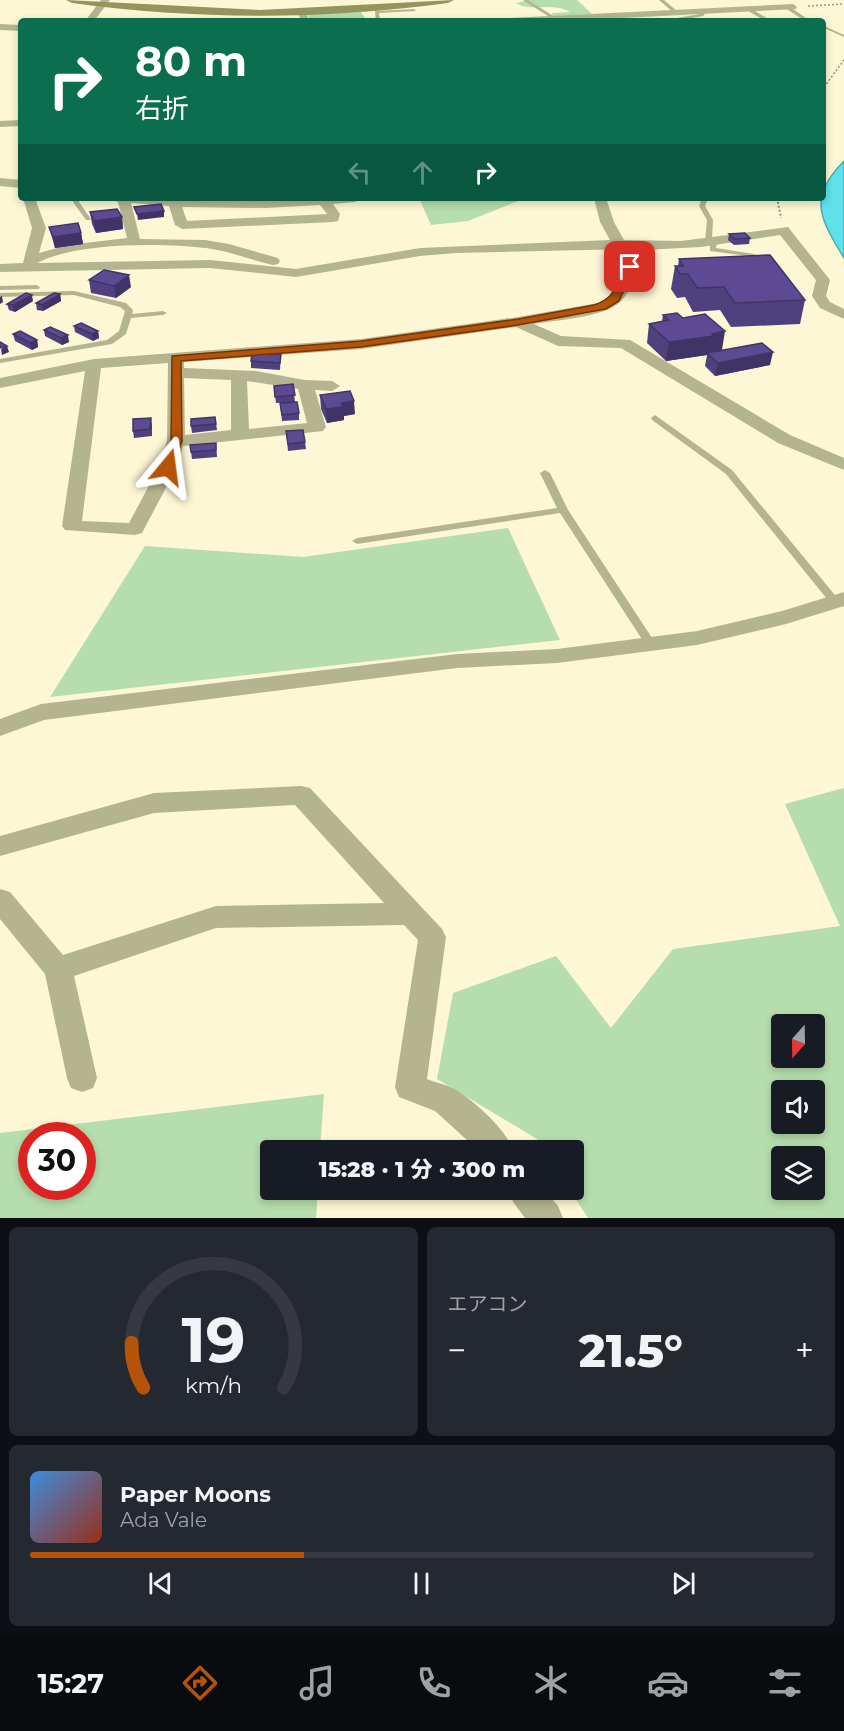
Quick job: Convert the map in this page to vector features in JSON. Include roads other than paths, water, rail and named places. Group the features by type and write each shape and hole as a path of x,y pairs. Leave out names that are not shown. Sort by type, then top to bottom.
{"street":[{"path":"72,0 167,10 303,16 448,0"},
{"path":"92,18 105,2"},
{"path":"596,18 677,16 705,11 790,7"},
{"path":"0,27 18,28"},
{"path":"0,124 18,123"},
{"path":"0,182 18,184"},
{"path":"29,263 38,240 39,228 30,201"},
{"path":"119,201 135,243"},
{"path":"146,201 241,205 276,201"},
{"path":"175,204 182,225 333,218 334,214 323,201"},
{"path":"601,201 607,222 620,244"},
{"path":"205,244 220,224"},
{"path":"29,263 210,264 296,273 447,250 620,244 638,247 672,246 783,230 823,280 819,296 825,305 844,315"},
{"path":"0,268 29,263 98,244 205,244 229,248 293,267 296,273"},
{"path":"176,366 361,344 518,322 602,307 615,299 638,247"},
{"path":"518,322 558,341 624,343 784,439 844,465"},
{"path":"94,364 72,526 135,529 168,467 176,441 176,366"},
{"path":"0,383 94,364 176,366 305,385 332,386"},
{"path":"239,375 240,435"},
{"path":"176,441 317,427 305,385"},
{"path":"0,728 52,710 457,661 557,656 697,638 786,617 839,601"},
{"path":"0,846 154,803 301,795 432,938 410,1087 446,1101 490,1140"},
{"path":"0,900 58,969 82,1078"},
{"path":"58,969 216,917 410,914"},
{"path":"532,1200 546,1218"}],"lane":[{"path":"525,0 554,18"},
{"path":"661,0 677,16"},
{"path":"790,7 804,18"},
{"path":"748,9 764,18"},
{"path":"377,18 376,12 414,10"},
{"path":"739,15 757,14"},
{"path":"826,28 843,36"},
{"path":"76,201 88,219"},
{"path":"704,201 702,206 710,220 712,250 754,256"},
{"path":"0,288 46,287 61,291 62,294"},
{"path":"0,296 74,293 123,305 129,310 123,332 109,342 0,361"},
{"path":"129,316 163,312"},
{"path":"655,418 729,472 839,601"},
{"path":"545,473 563,510 651,644"},
{"path":"357,541 563,510"}],"water":[{"path":"844,161 844,258 828,231 821,208 822,201 826,201 826,184"}]}
